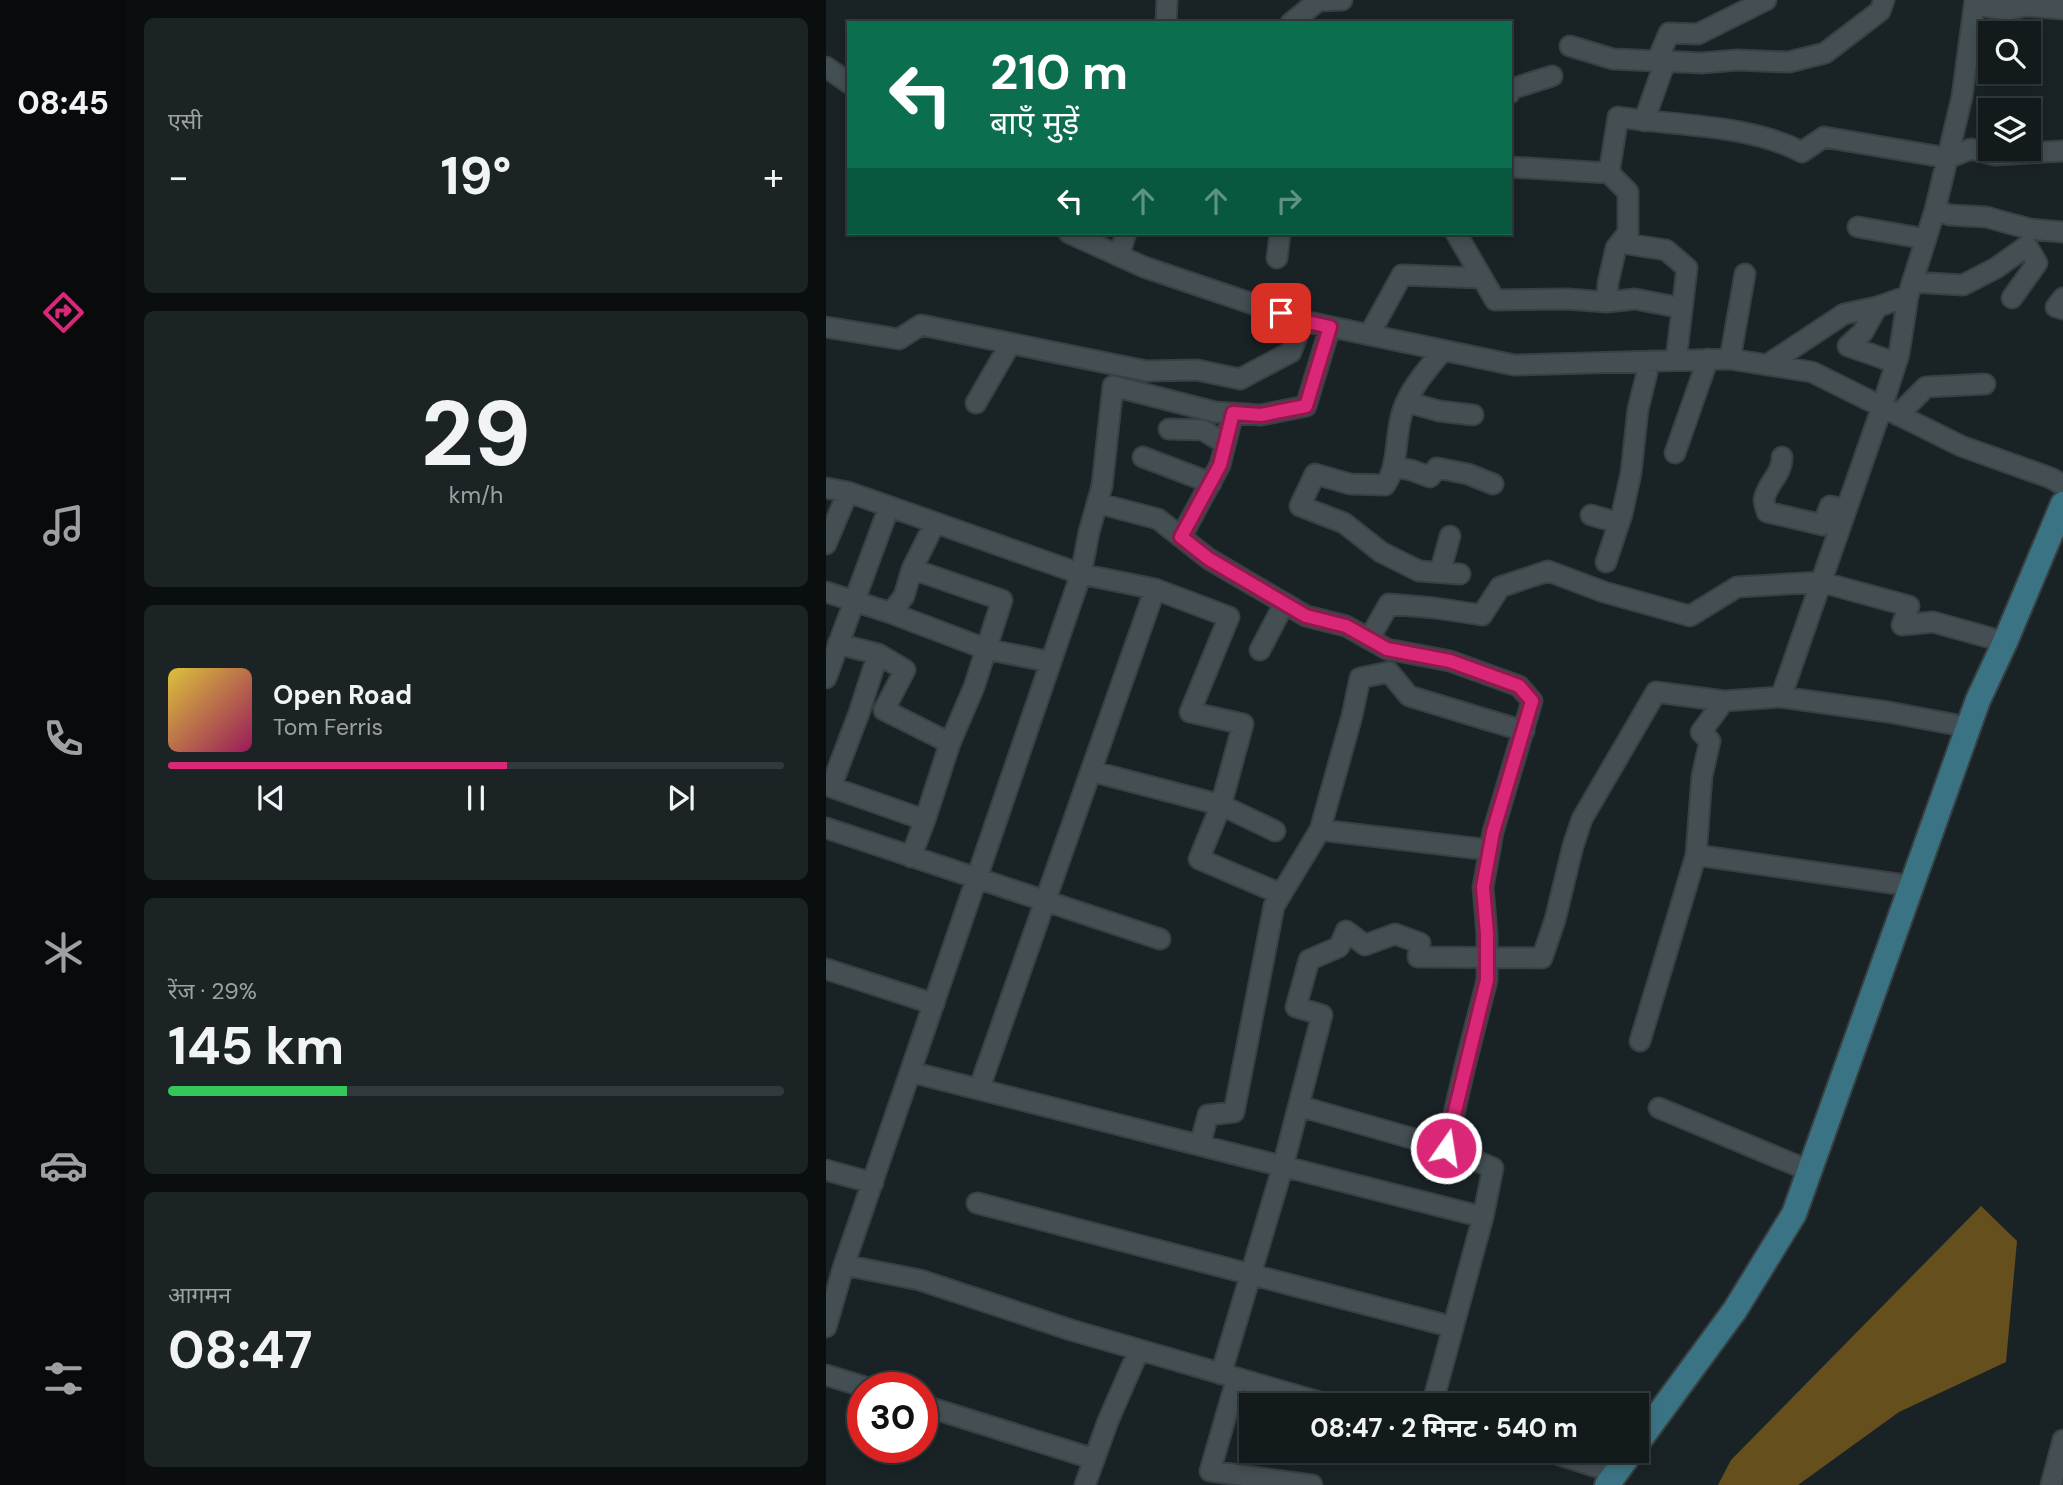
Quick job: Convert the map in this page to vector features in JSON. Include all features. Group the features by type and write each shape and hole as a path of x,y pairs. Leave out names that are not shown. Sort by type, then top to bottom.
{"main road":[{"path":"1649,1427 1735,1310 1794,1214 1978,700 2063,504"},
{"path":"1611,1479 1623,1463"}],"street":[{"path":"1166,21 1167,0"},
{"path":"1293,21 1318,1 1342,0"},
{"path":"1644,121 1669,33 1699,34 1766,0"},
{"path":"1570,46 1613,59 1702,63 1737,60 1788,62 1825,53 1880,11 1884,0"},
{"path":"1781,697 1846,509 1890,411 1910,289 1935,210 1962,97 1975,3 2008,10 2025,6 2063,9"},
{"path":"826,67 847,82"},
{"path":"1512,89 1552,76"},
{"path":"1609,173 1618,117 1724,129 1785,144 1802,152 1824,136 1948,158 1971,149 1996,155 2063,151"},
{"path":"1512,167 1609,173 1629,192 1628,244 1666,250 1686,268 1676,360"},
{"path":"1935,210 1950,215 1986,216 2030,229 2063,232"},
{"path":"1858,227 1926,239"},
{"path":"1606,302 1616,248 1628,233"},
{"path":"1073,235 1144,267 1303,321 1514,365 1730,359 1812,372 1961,446 2051,478 2063,485"},
{"path":"1119,256 1125,235"},
{"path":"1277,258 1280,235"},
{"path":"1457,235 1495,300 1567,299 1606,302 1635,299 1682,308"},
{"path":"1767,365 1844,314 1877,307 1910,289 1963,285 1996,268 2027,246 2037,263 2012,298"},
{"path":"1730,359 1745,274"},
{"path":"1368,335 1402,275 1482,278"},
{"path":"2063,298 2056,307 2063,309"},
{"path":"1877,307 1863,332 1848,346 1896,363"},
{"path":"826,327 899,339 921,326 1146,371 1197,370 1241,379 1291,352 1303,321"},
{"path":"826,1327 1081,575 1102,486 1113,386 1215,412 1261,415 1306,406 1330,327"},
{"path":"976,403 1010,344"},
{"path":"1443,350 1420,377 1402,411 1392,474 1385,485 1350,484 1315,474 1300,506 1344,523 1381,552 1419,571 1460,574"},
{"path":"1675,453 1708,359"},
{"path":"1606,562 1632,473 1638,409 1650,361"},
{"path":"1890,411 1926,387 1985,384"},
{"path":"1407,402 1439,411 1473,415"},
{"path":"1181,537 1220,465 1233,413"},
{"path":"1169,429 1203,430 1224,443"},
{"path":"1143,457 1210,483"},
{"path":"1782,457 1783,467 1764,500 1767,512 1823,525 1830,506 1846,509"},
{"path":"1393,467 1430,477 1437,468 1468,474 1493,484"},
{"path":"826,488 848,492 1081,575 1155,589 1229,617 1190,712 1243,724 1221,805 1199,859 1280,894"},
{"path":"827,541 848,492"},
{"path":"1097,503 1158,519 1209,559 1306,616 1346,626 1387,649 1450,661 1519,686 1532,701 1493,832 1483,887 1487,980 1446,1148"},
{"path":"826,678 889,507"},
{"path":"1591,514 1619,523"},
{"path":"891,613 904,596 912,569 935,523"},
{"path":"1440,572 1450,536"},
{"path":"912,569 1002,600 974,687 950,743 912,857"},
{"path":"1369,639 1389,604 1436,607 1482,615 1500,587 1548,571 1604,592 1690,616 1737,587 1821,582 1909,606 1902,625 1933,622 2005,642"},
{"path":"979,1089 1155,589"},
{"path":"826,592 986,649 1051,662"},
{"path":"1260,650 1284,604"},
{"path":"838,644 878,654 905,670 884,710 950,743"},
{"path":"878,654 831,787 925,820"},
{"path":"1200,1145 1208,1115 1234,1112 1274,905 1320,830 1360,678 1389,673 1413,654"},
{"path":"1389,673 1409,696 1524,731"},
{"path":"1312,1485 1207,1478 1250,1274 1283,1166 1322,1015 1296,1007 1309,960 1339,947 1346,931 1365,945 1395,934 1420,943 1419,957 1542,958 1582,819 1656,692 1724,701 1781,697 1888,712 1968,727"},
{"path":"1640,1041 1696,855 1702,776 1710,741 1701,732 1724,701"},
{"path":"1091,771 1221,805 1275,831"},
{"path":"826,828 1160,939"},
{"path":"1320,830 1490,850"},
{"path":"1696,855 1912,886"},
{"path":"826,968 934,1004"},
{"path":"911,1072 1483,1217"},
{"path":"1299,1105 1446,1148 1493,1168 1483,1217 1435,1393"},
{"path":"1658,1108 1810,1171"},
{"path":"826,1170 873,1183"},
{"path":"977,1203 1453,1327"},
{"path":"845,1265 920,1280 1139,1350 1288,1393"},
{"path":"1085,1485 1108,1421 1139,1350"},
{"path":"826,1374 847,1381"},
{"path":"938,1410 1094,1459"},
{"path":"2051,1485 2063,1440"},
{"path":"1574,1463 1611,1479"}],"shaded area":[{"path":"1981,1206 2017,1241 2006,1362 1899,1412 1798,1485 1718,1485 1731,1460"}],"route":[{"path":"1281,313 1330,327 1306,406 1261,415 1233,413 1220,465 1181,537 1209,559 1306,616 1346,626 1387,649 1450,661 1519,686 1532,701 1493,832 1483,887 1487,980 1446,1148"}]}
